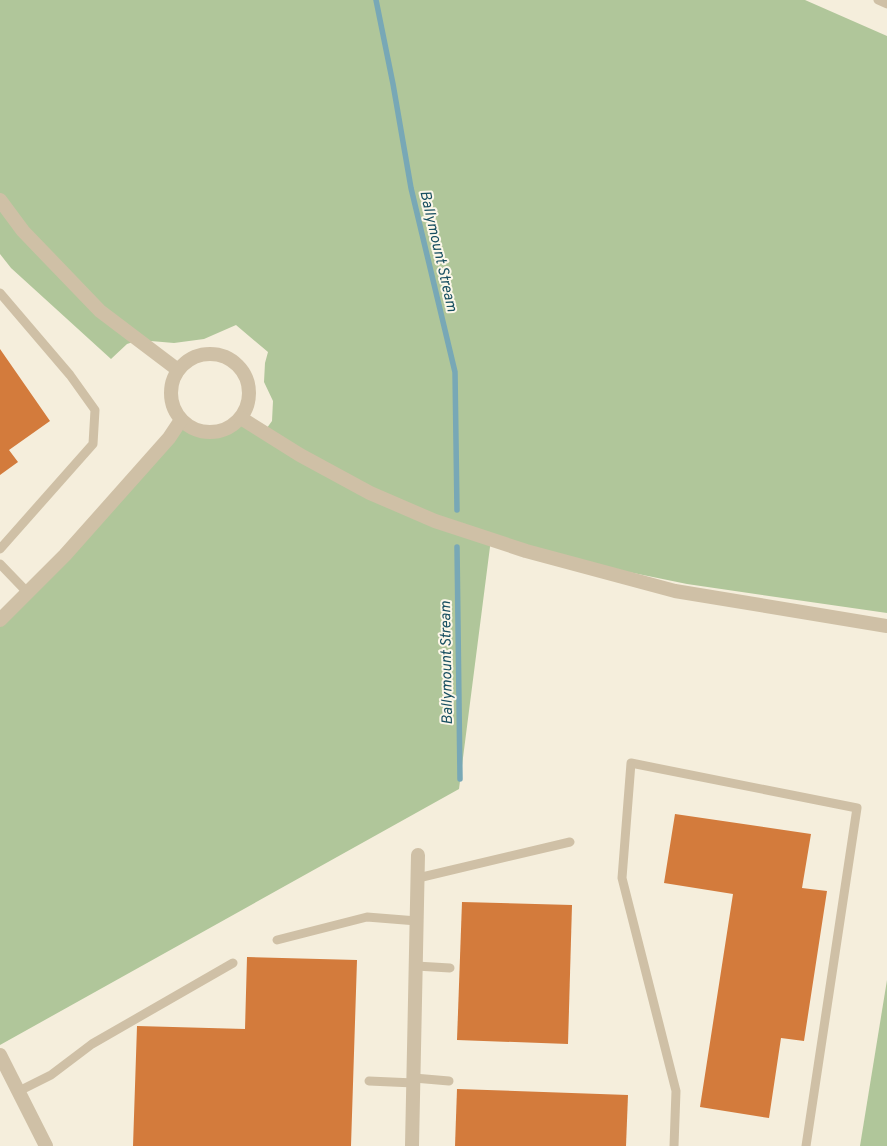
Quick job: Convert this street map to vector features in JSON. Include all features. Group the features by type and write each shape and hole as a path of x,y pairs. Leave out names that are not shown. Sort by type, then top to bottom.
{"street":[{"path":"0,200 23,231 100,311 178,370"},
{"path":"208,353 220,354 236,363 247,378 250,388 248,403 241,418 229,428 217,432 205,432 192,428 181,420 174,408 171,396 172,382 178,370 186,361 197,355 208,353"},
{"path":"241,418 300,456 370,493 435,522 526,550 675,591 887,626"},
{"path":"0,620 65,555 163,446 181,420"},
{"path":"412,1146 418,855"},
{"path":"0,1055 46,1146"}],"lane":[{"path":"878,0 887,4"},
{"path":"0,293 70,375 95,410 92,444 0,549"},
{"path":"0,564 28,593"},
{"path":"674,1146 676,1090 622,878 631,763 857,808 806,1146"},
{"path":"418,878 570,842"},
{"path":"277,940 367,917 417,921"},
{"path":"19,1091 51,1074 92,1044 232,963"},
{"path":"416,966 450,968"},
{"path":"369,1081 448,1081"}],"green space":[{"path":"0,0 805,0 887,36 887,613 687,584 526,551 491,539 459,789 0,1045 0,620 181,420 194,428 207,431 221,430 235,423 264,432 272,421 273,401 264,382 265,363 268,352 236,325 204,339 174,343 139,340 127,344 111,359 11,268 0,254"},
{"path":"887,980 887,1146 860,1146"}],"building":[{"path":"0,349 50,421 9,450 18,462 0,475"},
{"path":"675,814 811,834 802,888 827,891 804,1041 781,1038 769,1118 700,1107 733,894 664,883"},
{"path":"462,902 572,905 568,1044 457,1040"},
{"path":"247,957 357,960 351,1146 133,1146 137,1026 245,1029"},
{"path":"457,1089 628,1095 626,1146 455,1146"}],"waterway":[{"name":"Ballymount Stream","path":"376,0 411,188 455,372 457,510"},
{"name":"Ballymount Stream","path":"457,547 460,779"}]}
